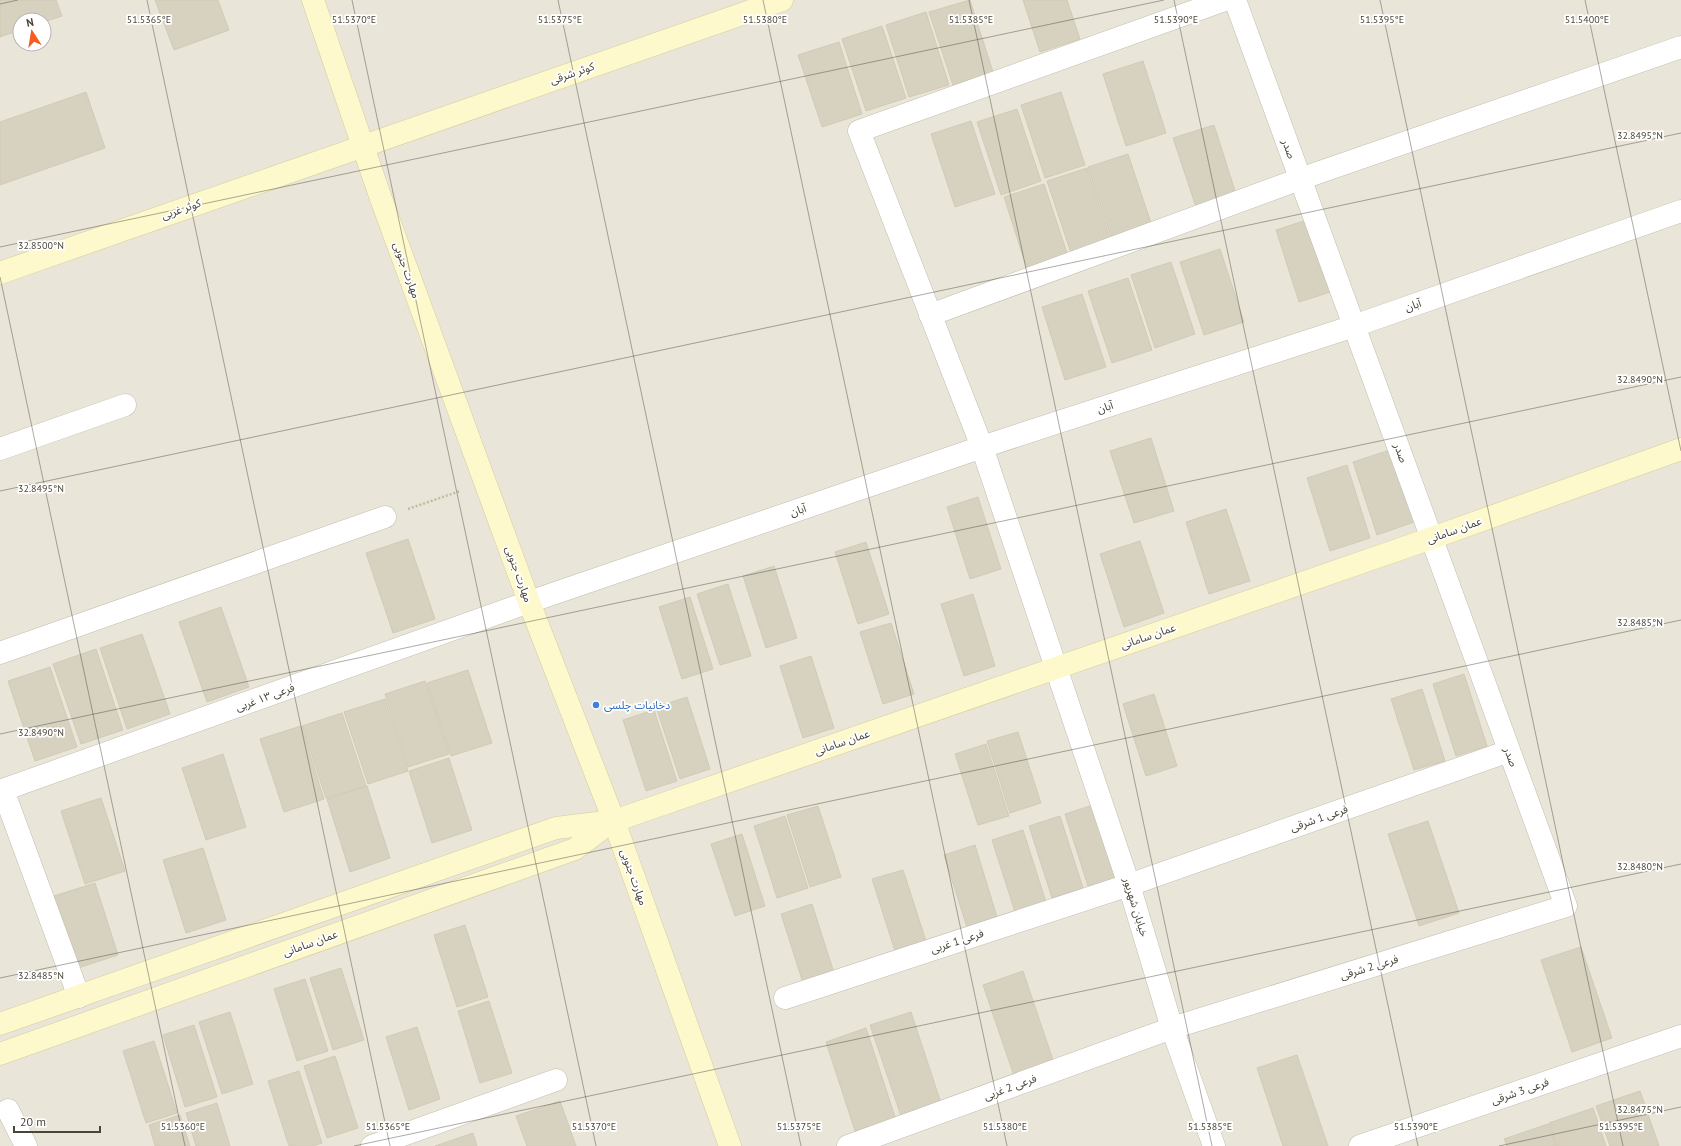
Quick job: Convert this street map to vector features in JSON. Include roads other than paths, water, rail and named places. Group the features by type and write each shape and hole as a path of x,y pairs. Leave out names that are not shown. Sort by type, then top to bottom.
{"street":[{"name":"مهارت جنوبی","path":"313,0 362,145 529,602 614,820 730,1146"},
{"name":"خیابان شهریور","path":"1214,1146 1172,1028 1129,885 982,447 859,131 1225,0"},
{"name":"صدر","path":"1235,0 1566,906"},
{"name":"کوثر شرقی","path":"362,145 774,1"},
{"path":"930,315 1300,179 1681,47"},
{"name":"کوثر غربی","path":"0,272 362,145"},
{"name":"آبان","path":"529,602 982,447 1354,326 1681,211"},
{"path":"0,449 125,405"},
{"name":"عمان سامانی","path":"0,1024 556,828 614,820 1432,538 1681,449"},
{"path":"0,654 385,517"},
{"name":"فرعی ۱۳ غربی","path":"2,791 529,602"},
{"name":"فرعی 1 شرقی","path":"1129,885 1509,750"},
{"path":"2,791 79,996 86,1023"},
{"name":"عمان سامانی","path":"0,1054 575,849 614,820"},
{"name":"فرعی 1 غربی","path":"785,998 1129,885"},
{"name":"فرعی 2 شرقی","path":"1172,1028 1566,906"},
{"name":"فرعی 2 غربی","path":"848,1146 1172,1028"},
{"name":"فرعی 3 شرقی","path":"1360,1146 1681,1036"},
{"path":"372,1146 556,1080"},
{"path":"16,1146 8,1110 26,1146"}],"place":[{"name":"دخانیات چلسی","path":"596,705"}]}
